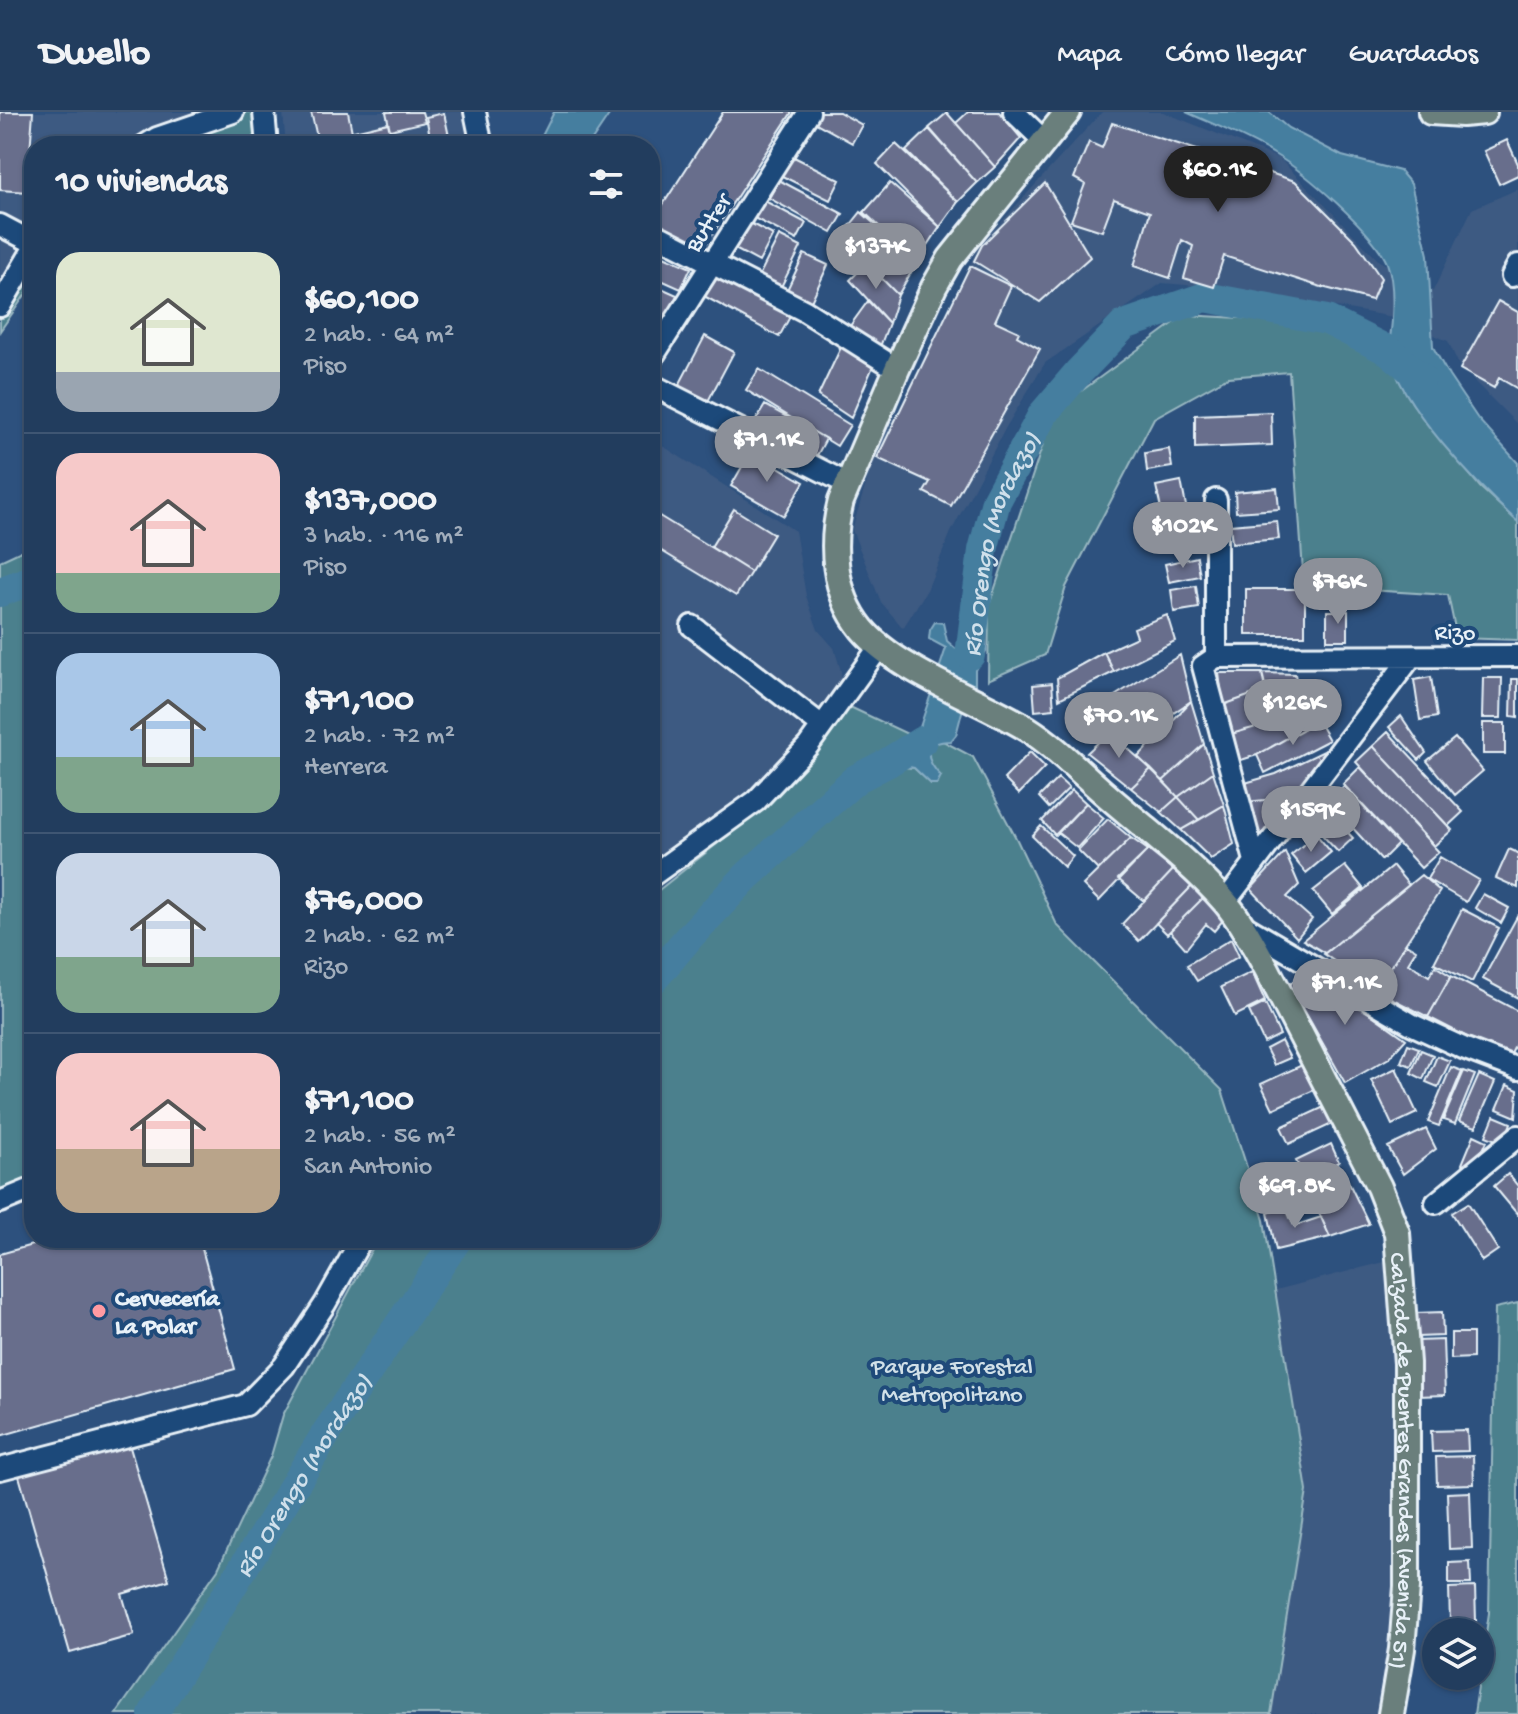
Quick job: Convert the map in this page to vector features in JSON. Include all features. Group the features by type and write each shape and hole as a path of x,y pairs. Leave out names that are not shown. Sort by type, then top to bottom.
{"main road":[{"name":"Calzada de Puentes Grandes (Avenida 51)","path":"1068,112 950,259 934,287 848,484 837,518 837,577 850,611 863,630 888,652 1035,734 1225,902 1241,924 1379,1187 1397,1233 1407,1363 1407,1587 1402,1649 1391,1714"},
{"path":"1431,112 1484,112"}],"street":[{"path":"163,136 233,112"},
{"path":"264,112 266,136"},
{"path":"475,112 480,136"},
{"name":"Butter","path":"660,345 809,112"},
{"path":"1014,112 1044,141"},
{"path":"0,225 24,240"},
{"path":"661,237 805,311 897,369"},
{"path":"0,306 24,264"},
{"path":"660,389 848,484"},
{"path":"1216,500 1210,662 1255,861"},
{"path":"692,626 822,726"},
{"path":"660,870 756,801 808,746 888,652"},
{"name":"Rizo","path":"1210,662 1518,656"},
{"path":"1225,902 1411,657"},
{"path":"1241,924 1413,1025 1518,1069"},
{"path":"1436,1203 1518,1136"},
{"path":"0,1202 24,1192"},
{"path":"0,1469 246,1405 284,1366 325,1304 356,1248"}],"shaded area":[{"path":"0,112 233,112 170,136 24,136 24,265 0,306"},
{"path":"283,112 462,112 466,136 285,136"},
{"path":"554,112 611,112 595,136 542,136"},
{"path":"1102,112 1163,112 1280,159 1379,261 1433,291 1472,209 1518,189 1518,425 1460,367 1448,341 1393,317 1236,289 1162,283 1045,363 1006,427 951,532 927,590 903,628 881,602 852,530 872,464 979,246"},
{"path":"1186,112 1269,112 1288,128 1342,156 1400,171 1411,184 1428,255 1433,347 1478,419 1518,463 1518,522 1443,444 1408,397 1390,354 1392,290 1387,263 1368,235 1337,203 1287,163 1253,142"},
{"path":"660,445 795,531 806,596 818,630 834,648 841,671 842,697 808,746 660,869"},
{"path":"965,614 986,615 986,651 975,670 975,692 962,712 956,735 951,741 935,744 929,752 931,763 941,776 937,784 931,784 914,768 887,763 920,727 946,648 929,639 930,630 935,622 943,623 947,641 956,649 960,648 960,640 967,628"},
{"path":"1392,1260 1407,1587 1391,1714 1271,1714 1307,1491 1276,1290"}],"green space":[{"path":"233,112 264,112 266,136 170,136"},
{"path":"24,265 24,296 0,331 0,306"},
{"path":"1185,315 1311,322 1393,366 1412,403 1480,487 1518,522 1518,640 1457,638 1448,595 1304,586 1289,372 1228,377 1154,418 1066,587 1045,655 988,680 989,606 1054,411"},
{"path":"24,550 24,1192 0,1202 0,561"},
{"name":"Parque Forestal Metropolitano","path":"850,707 914,737 905,746 900,767 914,768 931,784 941,776 932,767 928,756 935,742 943,741 973,757 1057,925 1222,1090 1264,1220 1307,1491 1271,1714 116,1714 218,1569 271,1456 283,1415 373,1248 660,1248 660,889 761,809 815,751"},
{"path":"1518,1303 1518,1714 1474,1714 1478,1690 1494,1690 1494,1618 1488,1618 1495,1308"}],"building":[{"path":"0,112 33,112 31,136 24,136 24,192 0,190"},
{"path":"311,112 348,112 353,136 317,136"},
{"path":"386,112 422,112 425,122 390,130"},
{"path":"723,112 792,112 704,247 660,224 660,209"},
{"path":"820,112 839,112 862,125 852,143 814,122"},
{"path":"968,112 999,112 1021,138 995,167 956,123"},
{"path":"444,113 449,136 430,136 426,117"},
{"path":"947,113 995,167 977,183 929,128"},
{"path":"388,123 391,136 355,136 354,131"},
{"path":"1112,123 1295,181 1356,242 1381,278 1372,300 1224,256 1214,287 1184,278 1193,246 1182,240 1170,278 1134,266 1150,212 1114,199 1102,231 1071,221 1085,184 1074,178 1089,142 1102,148"},
{"path":"929,129 977,183 958,202 906,151"},
{"path":"1507,140 1518,164 1518,175 1499,184 1484,151"},
{"path":"896,144 958,202 940,227 877,164"},
{"path":"790,155 840,180 830,200 780,175"},
{"path":"779,180 843,214 832,233 769,198"},
{"path":"890,183 940,227 917,262 864,212"},
{"path":"1045,183 1090,257 1040,302 974,261 982,245"},
{"path":"763,200 806,223 797,240 754,218"},
{"path":"861,212 917,262 898,295 841,237"},
{"path":"748,222 773,235 759,262 735,249"},
{"path":"779,236 801,247 781,287 759,276"},
{"path":"660,254 691,268 681,289 660,280"},
{"path":"804,254 828,265 810,304 786,292"},
{"path":"867,263 898,295 889,323 850,280"},
{"path":"970,266 1011,286 995,321 1019,332 1017,336 1040,349 951,506 924,492 930,482 877,458"},
{"path":"717,272 792,313 779,337 704,296"},
{"path":"660,287 677,295 665,320 660,318"},
{"path":"868,301 889,323 878,352 847,330"},
{"path":"1498,301 1518,312 1518,389 1499,378 1494,388 1460,369"},
{"path":"705,336 734,352 706,405 677,389"},
{"path":"843,343 874,364 851,418 818,396"},
{"path":"759,369 850,425 837,446 746,390"},
{"path":"765,405 826,439 815,459 753,425"},
{"path":"1271,412 1272,445 1195,448 1195,415"},
{"path":"1169,449 1172,467 1147,471 1145,453"},
{"path":"751,451 804,482 784,516 731,486"},
{"path":"1181,481 1191,531 1167,536 1156,486"},
{"path":"1277,488 1279,509 1236,512 1235,492"},
{"path":"734,509 774,534 751,572 711,547"},
{"path":"660,516 751,572 736,596 660,550"},
{"path":"1277,521 1279,539 1232,543 1230,525"},
{"path":"1197,557 1200,576 1169,582 1165,564"},
{"path":"1196,586 1199,608 1174,612 1171,590"},
{"path":"1246,589 1305,589 1305,635 1246,635"},
{"path":"1327,611 1348,611 1348,640 1327,640"},
{"path":"1167,615 1175,641 1114,672 1104,652 1137,637 1134,628"},
{"path":"1104,652 1114,672 1059,699 1057,678"},
{"path":"1180,655 1191,701 1125,746 1109,732 1097,707"},
{"path":"1219,673 1262,673 1265,690 1223,705"},
{"path":"1262,673 1295,674 1300,700 1271,709"},
{"path":"1431,677 1437,717 1420,720 1414,680"},
{"path":"1483,678 1502,678 1501,718 1482,718"},
{"path":"1512,679 1518,679 1518,717 1511,716"},
{"path":"1052,683 1054,709 1035,711 1033,685"},
{"path":"1265,690 1271,709 1300,700 1307,713 1231,734 1223,705"},
{"path":"1191,701 1204,744 1163,781 1138,757"},
{"path":"1307,713 1310,725 1257,755 1238,761 1231,734"},
{"path":"1401,716 1426,753 1419,760 1389,727"},
{"path":"1318,721 1329,740 1265,773 1257,755"},
{"path":"1483,723 1505,723 1505,754 1483,754"},
{"path":"1109,732 1151,769 1131,788 1087,753"},
{"path":"1388,732 1463,812 1448,826 1373,746"},
{"path":"1455,738 1483,771 1455,795 1427,761"},
{"path":"1204,744 1213,772 1178,797 1163,781"},
{"path":"1373,746 1452,830 1434,846 1356,762"},
{"path":"1328,749 1303,785 1275,799 1246,802 1245,783 1276,774"},
{"path":"1030,752 1045,767 1019,794 1004,779"},
{"path":"1360,767 1439,852 1421,868 1343,784"},
{"path":"1151,769 1178,797 1161,812 1131,788"},
{"path":"1213,772 1224,805 1199,820 1178,797"},
{"path":"1058,778 1069,788 1049,808 1039,797"},
{"path":"1344,786 1398,844 1382,860 1328,801"},
{"path":"1072,790 1086,803 1055,835 1042,821"},
{"path":"1178,797 1199,820 1181,830 1161,812"},
{"path":"1294,797 1263,840 1246,802"},
{"path":"1086,803 1104,818 1077,848 1058,833"},
{"path":"1224,805 1234,844 1211,859 1181,830"},
{"path":"1327,810 1353,838 1338,852 1312,824"},
{"path":"1108,819 1131,838 1098,870 1078,850"},
{"path":"1041,826 1073,856 1064,867 1032,836"},
{"path":"1316,834 1331,852 1306,873 1291,855"},
{"path":"1131,838 1148,850 1099,901 1083,885"},
{"path":"1509,849 1518,853 1518,888 1496,878"},
{"path":"1148,850 1173,870 1144,901 1118,879"},
{"path":"1285,852 1299,885 1287,897 1312,919 1297,938 1251,889"},
{"path":"1440,857 1479,880 1466,902 1427,879"},
{"path":"1345,866 1363,888 1332,914 1313,891"},
{"path":"1393,866 1409,885 1325,953 1303,940"},
{"path":"1173,870 1192,886 1139,941 1122,924"},
{"path":"1421,875 1440,891 1375,990 1324,954"},
{"path":"1192,886 1204,897 1167,934 1156,923"},
{"path":"1483,894 1509,908 1501,923 1475,908"},
{"path":"1204,897 1224,919 1214,931 1206,924 1186,949 1170,931"},
{"path":"1462,909 1499,928 1472,982 1434,963"},
{"path":"1518,915 1518,998 1483,979"},
{"path":"1231,939 1239,956 1197,981 1187,965"},
{"path":"1406,944 1416,950 1408,963 1429,976 1435,966 1451,976 1428,1017 1375,990"},
{"path":"1304,967 1406,1039 1389,1058 1345,1083 1290,985"},
{"path":"1252,972 1265,1001 1235,1016 1221,987"},
{"path":"1451,976 1518,1011 1518,1040 1511,1054 1469,1038 1428,1017"},
{"path":"1265,1003 1280,1035 1264,1043 1249,1011"},
{"path":"1281,1041 1290,1058 1274,1065 1266,1049"},
{"path":"1408,1044 1419,1048 1411,1066 1401,1062"},
{"path":"1421,1050 1433,1055 1423,1079 1411,1073"},
{"path":"1437,1056 1450,1061 1438,1087 1426,1082"},
{"path":"1302,1065 1314,1090 1273,1109 1261,1084"},
{"path":"1451,1067 1462,1071 1439,1126 1428,1122"},
{"path":"1396,1068 1417,1113 1392,1125 1371,1080"},
{"path":"1464,1071 1475,1075 1455,1124 1443,1120"},
{"path":"1479,1075 1495,1082 1476,1127 1459,1121"},
{"path":"1507,1085 1518,1090 1516,1117 1497,1109"},
{"path":"1324,1107 1332,1124 1289,1144 1281,1127"},
{"path":"1494,1116 1511,1123 1503,1143 1486,1136"},
{"path":"1426,1129 1436,1149 1403,1174 1388,1147"},
{"path":"1474,1135 1487,1141 1474,1169 1462,1164"},
{"path":"1331,1144 1339,1162 1305,1178 1296,1161"},
{"path":"1343,1171 1369,1224 1330,1237 1307,1187"},
{"path":"1508,1174 1518,1186 1518,1215 1494,1186"},
{"path":"1468,1203 1498,1250 1482,1261 1452,1213"},
{"path":"1285,1207 1294,1226 1321,1217 1330,1237 1276,1250 1268,1213"},
{"path":"24,1247 202,1248 235,1369 0,1436 0,1254"},
{"path":"1442,1312 1443,1336 1417,1337 1416,1313"},
{"path":"1451,1333 1473,1333 1473,1358 1451,1359"},
{"path":"1443,1340 1445,1395 1418,1396 1416,1341"},
{"path":"1467,1430 1468,1451 1432,1452 1431,1431"},
{"path":"127,1437 169,1580 122,1594 134,1635 70,1653 17,1469"},
{"path":"1473,1456 1474,1484 1437,1485 1436,1457"},
{"path":"1470,1492 1472,1548 1449,1549 1447,1493"},
{"path":"1470,1562 1471,1584 1449,1584 1449,1563"},
{"path":"1475,1587 1476,1618 1450,1618 1449,1588"}],"waterway":[{"name":"Río Orengo (Mordazo)","path":"970,655 983,550 996,501 1043,414 1124,325 1205,297 1327,320 1389,351 1421,378"},
{"path":"0,592 24,583"},
{"name":"Río Orengo (Mordazo)","path":"660,971 747,876 856,779 922,741"},
{"name":"Río Orengo (Mordazo)","path":"153,1714 327,1432 451,1248"}],"place":[{"name":"Cervecería La Polar","path":"99,1311"}]}
